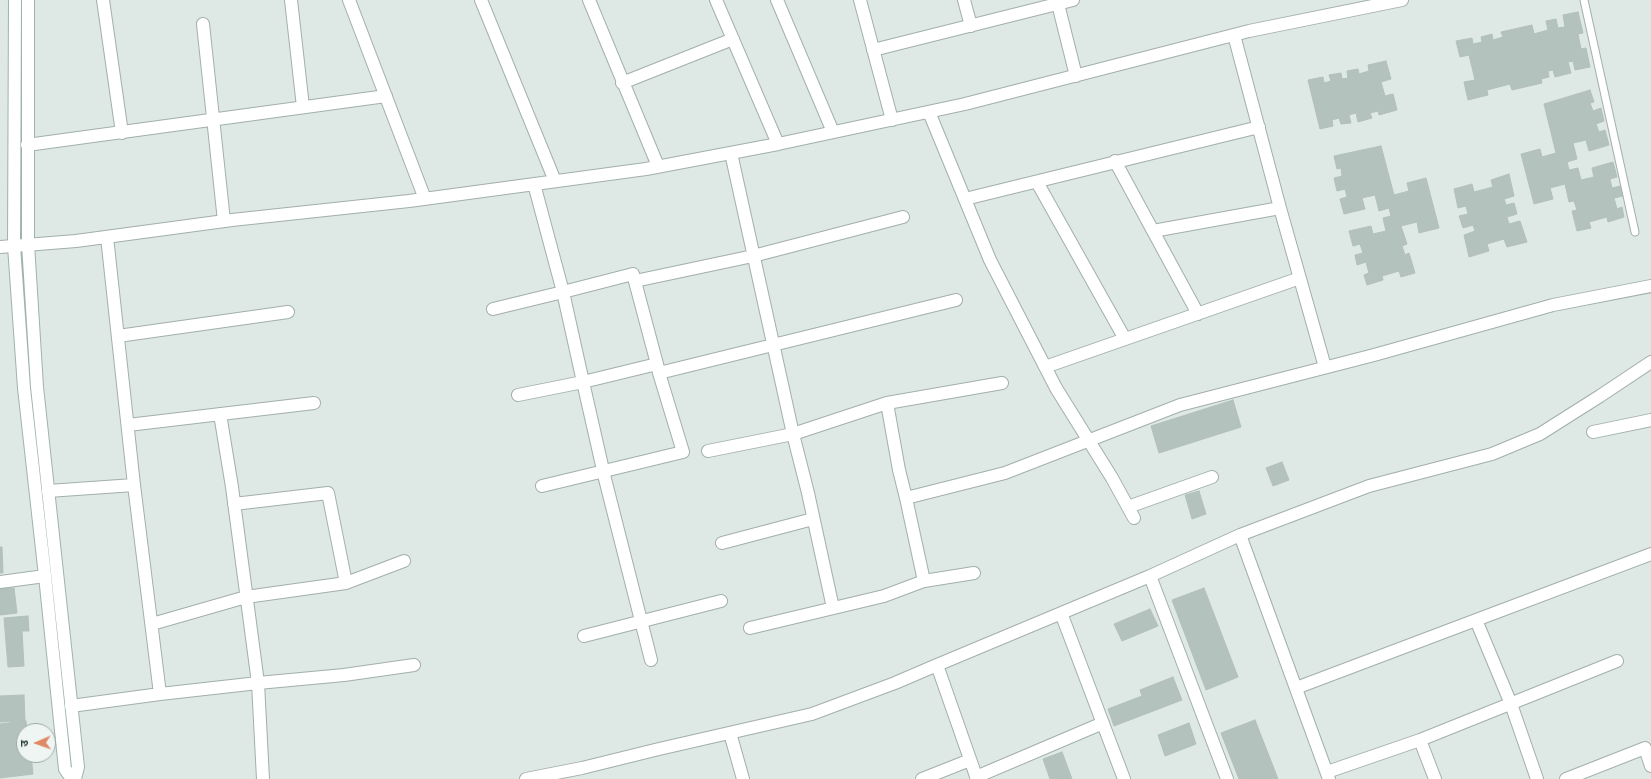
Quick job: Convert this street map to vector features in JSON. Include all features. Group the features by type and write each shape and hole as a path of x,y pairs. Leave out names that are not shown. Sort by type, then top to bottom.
{"street":[{"path":"15,0 14,246 24,388 65,769 73,779 78,767 37,387 28,244 28,0"},
{"path":"103,0 122,133"},
{"path":"291,0 303,107"},
{"path":"349,0 425,199"},
{"path":"481,0 555,181"},
{"path":"589,0 622,83 658,166"},
{"path":"716,0 778,144"},
{"path":"777,0 833,132"},
{"path":"860,0 892,120"},
{"path":"964,0 971,26"},
{"path":"874,50 971,26 1057,2 1073,0"},
{"path":"0,247 107,237 224,221 425,199 658,166 778,144 965,104 1354,5 1402,0"},
{"path":"1057,2 1076,76"},
{"path":"203,24 224,221"},
{"path":"1234,35 1280,208 1325,368"},
{"path":"622,83 733,39"},
{"path":"27,145 386,96"},
{"path":"929,112 990,260 1056,388 1134,518"},
{"path":"965,199 1037,182 1115,161 1259,127"},
{"path":"731,153 833,608"},
{"path":"1115,161 1198,314"},
{"path":"1037,182 1125,339"},
{"path":"534,184 562,292 603,470 652,660"},
{"path":"1153,231 1280,208"},
{"path":"635,281 753,256 904,217"},
{"path":"107,237 134,485 160,694"},
{"path":"493,308 633,274 658,369 683,452 603,470 542,486"},
{"path":"1045,367 1300,278"},
{"path":"906,498 1005,473 1180,405 1325,368 1553,305 1651,286"},
{"path":"518,395 774,346 956,300"},
{"path":"118,336 288,312"},
{"path":"526,779 582,768 812,714 895,683 1150,576 1240,535 1369,486 1499,452 1540,434 1651,362"},
{"path":"708,450 793,434 887,403 1002,383"},
{"path":"128,425 314,403"},
{"path":"887,403 899,470 924,581"},
{"path":"220,414 234,504 258,684 264,779"},
{"path":"1593,432 1651,420"},
{"path":"1128,507 1212,476"},
{"path":"48,491 134,485"},
{"path":"234,504 328,493 346,583"},
{"path":"722,543 813,519"},
{"path":"1240,535 1328,776 1617,661"},
{"path":"1296,688 1651,554"},
{"path":"152,624 246,597 346,583 404,561"},
{"path":"750,628 884,596 924,581 974,573"},
{"path":"0,582 45,576"},
{"path":"1150,576 1227,779"},
{"path":"584,636 721,601"},
{"path":"1061,613 1124,779"},
{"path":"1476,620 1511,704 1537,779"},
{"path":"71,706 160,694 344,675 414,664"},
{"path":"937,665 977,778 1103,723"},
{"path":"730,733 743,779"},
{"path":"1420,740 1435,779"},
{"path":"1566,779 1648,747 1651,766"},
{"path":"922,779 970,760"}],"lane":[{"path":"1584,0 1635,232"}],"building":[{"path":"1578,12 1583,33 1578,34 1581,49 1586,48 1590,67 1575,70 1573,61 1568,62 1571,73 1555,77 1553,70 1548,71 1549,77 1541,79 1542,83 1512,90 1510,84 1487,90 1488,95 1468,100 1464,82 1475,80 1469,55 1460,57 1456,41 1472,38 1473,44 1482,42 1481,37 1492,34 1493,40 1503,37 1501,32 1532,25 1534,34 1548,30 1546,21 1556,19 1558,28 1565,27 1563,15"},
{"path":"1386,61 1391,79 1381,82 1385,96 1393,94 1397,110 1379,115 1378,111 1370,113 1372,118 1358,122 1356,113 1349,115 1351,123 1341,124 1339,118 1332,120 1333,126 1320,129 1308,80 1323,77 1324,83 1331,81 1329,75 1341,73 1342,79 1348,78 1347,71 1358,69 1359,74 1369,71 1368,65"},
{"path":"1590,90 1594,102 1590,103 1593,111 1601,108 1604,121 1596,124 1599,132 1605,130 1609,145 1589,151 1586,140 1573,143 1577,159 1567,162 1569,170 1578,168 1581,180 1594,177 1592,168 1613,162 1617,177 1610,179 1612,188 1620,186 1623,196 1614,198 1617,209 1622,207 1624,217 1608,222 1607,217 1589,222 1591,228 1577,231 1572,211 1577,210 1574,201 1569,202 1565,184 1550,188 1553,199 1534,204 1521,154 1540,149 1542,157 1556,153 1544,104"},
{"path":"1381,146 1394,195 1409,191 1407,183 1426,178 1439,228 1419,233 1417,222 1401,226 1407,244 1402,246 1405,255 1409,253 1415,273 1401,277 1399,271 1382,276 1383,280 1367,285 1364,275 1369,273 1366,262 1357,265 1355,255 1363,253 1360,244 1353,246 1349,231 1371,226 1373,234 1386,231 1383,218 1391,216 1389,208 1379,211 1375,195 1362,198 1365,209 1344,214 1340,199 1347,197 1345,189 1337,191 1334,178 1342,176 1341,168 1337,169 1334,156"},
{"path":"1509,174 1514,196 1504,199 1506,205 1514,203 1517,214 1507,217 1509,224 1520,221 1527,242 1507,247 1504,239 1487,244 1489,251 1469,257 1464,235 1475,231 1473,225 1463,228 1459,216 1468,214 1466,206 1458,208 1454,189 1472,184 1474,192 1493,187 1491,180"},
{"path":"1233,400 1241,427 1159,453 1151,426"},
{"path":"1282,462 1289,480 1273,486 1266,468"},
{"path":"1199,491 1206,514 1192,519 1185,495"},
{"path":"0,547 2,547 3,573 0,573"},
{"path":"14,588 17,613 0,615 0,589"},
{"path":"1204,588 1238,677 1206,690 1172,600"},
{"path":"1150,609 1158,626 1122,641 1114,624"},
{"path":"28,616 29,631 22,631 24,666 8,667 4,618"},
{"path":"1173,677 1182,700 1114,726 1108,709 1142,696 1140,690"},
{"path":"24,695 25,721 0,722 0,696"},
{"path":"1255,720 1278,779 1239,779 1221,733"},
{"path":"26,721 26,723 16,723 16,763 32,763 33,774 0,778 0,724"},
{"path":"1189,723 1196,744 1165,756 1158,735"},
{"path":"1062,752 1072,779 1050,779 1043,759"}]}
